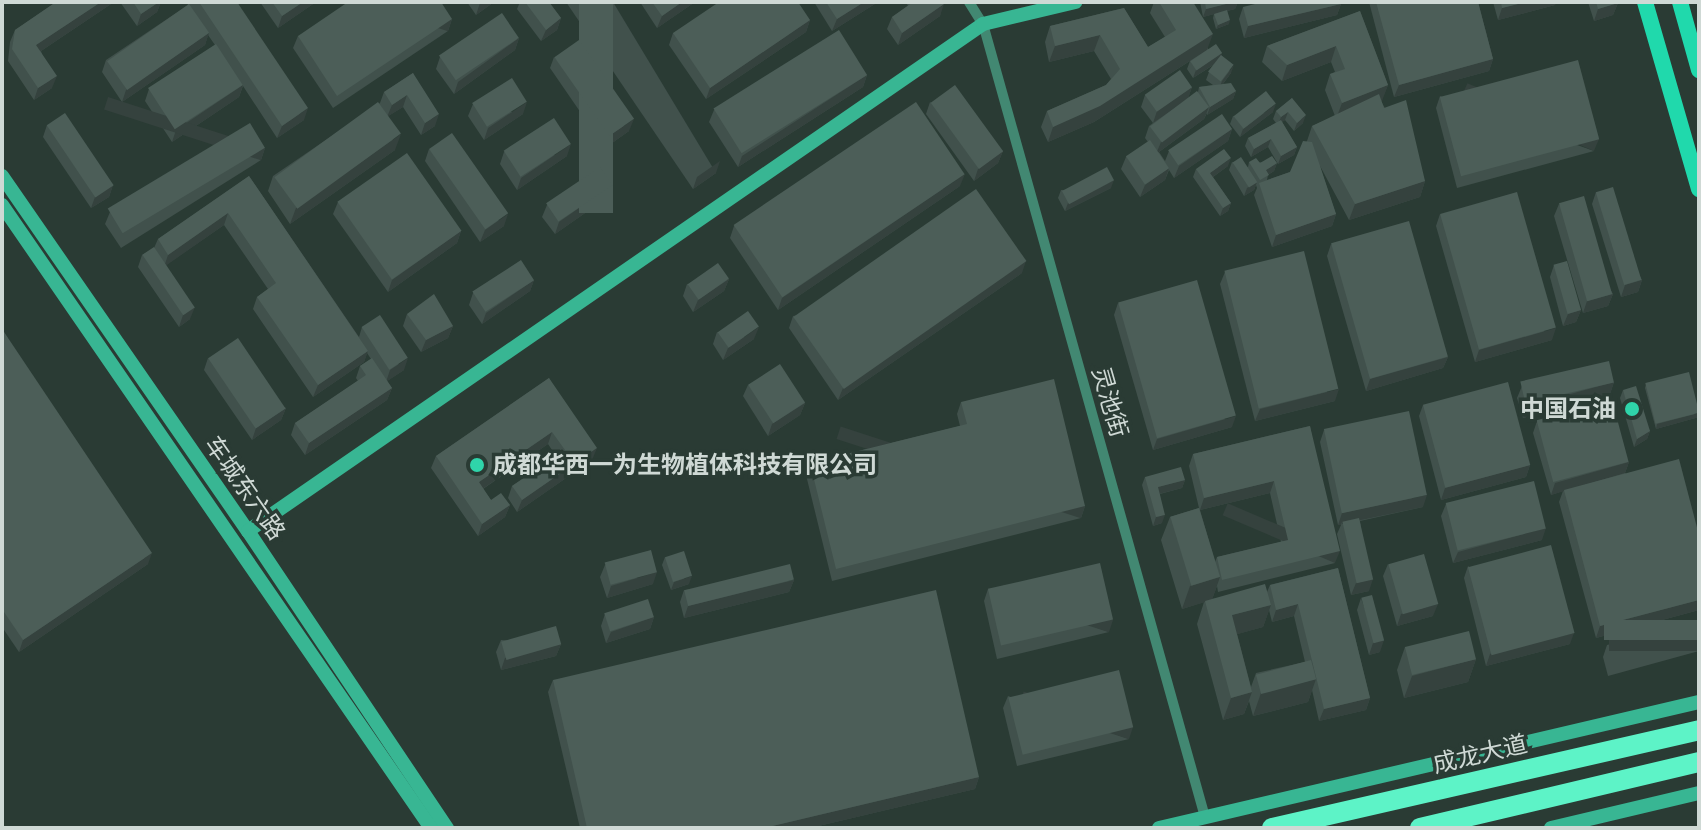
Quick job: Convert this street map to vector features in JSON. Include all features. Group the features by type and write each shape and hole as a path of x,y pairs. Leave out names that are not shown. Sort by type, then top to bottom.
{"highway":[{"name":"成龙大道","path":"1272,828 1699,730"},
{"path":"1420,828 1699,762"}],"main road":[{"path":"1645,2 1699,189"},
{"path":"1680,2 1699,70"}],"street":[{"name":"灵池街","path":"969,2 983,24 1205,817"},
{"path":"248,531 983,24 1075,2"},
{"name":"车城东六路","path":"2,176 248,531 447,828"},
{"name":"车城东六路","path":"2,205 431,828"},
{"path":"1159,828 1699,702"},
{"path":"1551,828 1699,793"}],"building":[{"path":"56,2 101,2 36,45 57,76 38,88 12,49 15,30"},
{"path":"133,2 159,2 141,14"},
{"path":"199,2 237,2 308,108 282,126"},
{"path":"272,2 303,2 282,16"},
{"path":"348,2 441,2 452,19 337,96 298,36"},
{"path":"525,2 549,2 561,18 546,30"},
{"path":"579,2 613,2 613,213 579,213"},
{"path":"652,2 682,2 662,16"},
{"path":"719,2 798,2 810,20 710,88 673,33"},
{"path":"826,2 864,2 837,19"},
{"path":"913,2 944,4 902,33 892,17"},
{"path":"1159,2 1193,2 1213,34 1100,106 1053,127 1047,111 1106,85 1120,69 1100,35 1055,46 1050,26 1124,8 1148,47 1176,30"},
{"path":"1205,2 1234,2 1206,9"},
{"path":"1263,2 1341,4 1248,26 1243,7"},
{"path":"1376,2 1478,2 1493,59 1399,85"},
{"path":"1501,2 1526,2 1502,8"},
{"path":"1596,2 1617,2 1618,3 1598,9"},
{"path":"189,4 209,33 127,90 107,61"},
{"path":"1227,10 1230,20 1218,25 1214,14"},
{"path":"1360,11 1388,85 1342,103 1330,74 1345,69 1336,46 1287,65 1267,46"},
{"path":"502,13 519,38 456,80 439,55"},
{"path":"839,30 867,75 742,153 713,108"},
{"path":"579,40 634,119 609,136 554,57"},
{"path":"216,44 243,85 175,129 148,88"},
{"path":"1216,44 1222,53 1196,70 1190,61"},
{"path":"1221,55 1234,65 1221,81 1208,72"},
{"path":"1578,60 1599,139 1461,176 1440,97"},
{"path":"1180,70 1192,87 1157,112 1145,95"},
{"path":"413,73 439,114 425,123 407,95 392,105 384,92"},
{"path":"512,78 527,102 487,127 472,103"},
{"path":"1231,83 1236,91 1210,107 1199,87"},
{"path":"955,85 1003,151 979,169 931,103"},
{"path":"1197,91 1209,107 1162,142 1150,127"},
{"path":"1266,91 1276,104 1244,129 1234,116"},
{"path":"1379,94 1384,108 1406,100 1425,181 1355,204 1312,126"},
{"path":"1292,98 1306,115 1297,123 1288,112 1281,117 1276,111"},
{"path":"378,102 401,134 297,209 274,177"},
{"path":"916,102 965,174 782,297 734,225"},
{"path":"65,113 114,185 95,197 47,125"},
{"path":"1222,114 1232,129 1178,165 1168,150"},
{"path":"554,118 571,144 521,177 504,151"},
{"path":"1281,120 1297,147 1281,156 1271,139 1254,149 1248,138"},
{"path":"250,123 265,148 123,233 108,208"},
{"path":"452,133 508,213 485,229 429,149"},
{"path":"1150,140 1169,168 1145,184 1126,156"},
{"path":"1303,141 1312,142 1336,214 1276,235 1259,183 1290,172"},
{"path":"1224,149 1231,158 1210,173 1231,203 1223,208 1196,169"},
{"path":"407,153 461,231 392,280 337,202"},
{"path":"1272,156 1277,163 1266,170 1269,175 1260,180 1249,162 1256,158 1260,163"},
{"path":"1241,157 1257,182 1249,188 1233,162"},
{"path":"600,167 612,185 558,222 546,203"},
{"path":"1107,167 1114,180 1069,204 1062,191"},
{"path":"249,176 368,351 318,385 257,297 276,283 228,213 168,255 158,239"},
{"path":"1613,187 1641,280 1624,285 1596,192"},
{"path":"976,189 1026,261 844,389 793,317"},
{"path":"1517,192 1556,328 1479,350 1440,214"},
{"path":"1584,196 1612,294 1587,301 1559,203"},
{"path":"1409,221 1448,357 1370,379 1331,243"},
{"path":"154,247 195,308 183,315 142,255"},
{"path":"1304,251 1338,389 1259,409 1224,271"},
{"path":"521,260 534,280 485,312 472,292"},
{"path":"1567,261 1581,310 1568,314 1554,265"},
{"path":"718,263 729,279 699,300 688,284"},
{"path":"1197,280 1236,416 1157,438 1118,303"},
{"path":"434,294 453,326 426,340 407,314"},
{"path":"748,311 759,327 729,348 718,332"},
{"path":"380,315 408,358 389,370 362,327"},
{"path":"2,329 152,553 23,640 2,609"},
{"path":"238,338 286,408 256,429 208,358"},
{"path":"372,358 392,388 309,443 295,423 366,375 360,366"},
{"path":"1609,361 1614,382 1525,403 1520,381"},
{"path":"780,364 805,403 773,423 748,385"},
{"path":"1689,372 1699,413 1655,424 1645,383"},
{"name":"成都华西一为生物植体科技有限公司","path":"549,378 597,448 522,500 512,486 565,450 552,432 479,482 491,500 501,493 510,505 482,524 436,456"},
{"path":"1054,379 1085,506 836,569 810,463 967,424 961,402"},
{"path":"1508,382 1530,465 1445,488 1423,405"},
{"path":"1636,386 1650,431 1637,439 1623,390"},
{"path":"1612,400 1629,462 1553,482 1537,420"},
{"path":"1409,411 1427,495 1342,513 1324,429"},
{"path":"1310,426 1340,551 1222,580 1217,557 1288,540 1274,481 1204,498 1193,454"},
{"path":"1679,459 1699,535 1699,600 1600,626 1564,490"},
{"path":"1181,467 1185,480 1158,487 1165,515 1156,517 1145,477"},
{"path":"1534,481 1546,529 1458,551 1446,503"},
{"path":"1199,508 1220,577 1191,586 1170,517"},
{"path":"1359,518 1373,579 1357,583 1342,522"},
{"path":"1551,545 1575,633 1491,655 1468,567"},
{"path":"651,550 657,572 611,585 605,562"},
{"path":"684,551 692,576 673,582 665,557"},
{"path":"1424,554 1438,604 1403,614 1388,564"},
{"path":"1100,563 1113,620 1001,645 988,589"},
{"path":"790,564 794,580 688,606 684,590"},
{"path":"1338,568 1370,698 1324,709 1298,604 1276,610 1270,585"},
{"path":"1265,584 1271,605 1232,615 1252,692 1231,698 1205,601"},
{"path":"936,590 979,777 764,828 587,828 553,680"},
{"path":"1372,595 1384,640 1374,643 1361,598"},
{"path":"648,599 654,617 610,631 604,613"},
{"path":"1604,620 1699,620 1699,640 1604,640"},
{"path":"556,626 561,644 506,660 501,642"},
{"path":"1469,631 1476,659 1412,675 1405,647"},
{"path":"1311,660 1316,679 1261,694 1256,675"},
{"path":"1119,670 1133,727 1023,755 1008,698"}],"place":[{"name":"中国石油","path":"1632,409"},
{"name":"成都华西一为生物植体科技有限公司","path":"477,465"}]}
